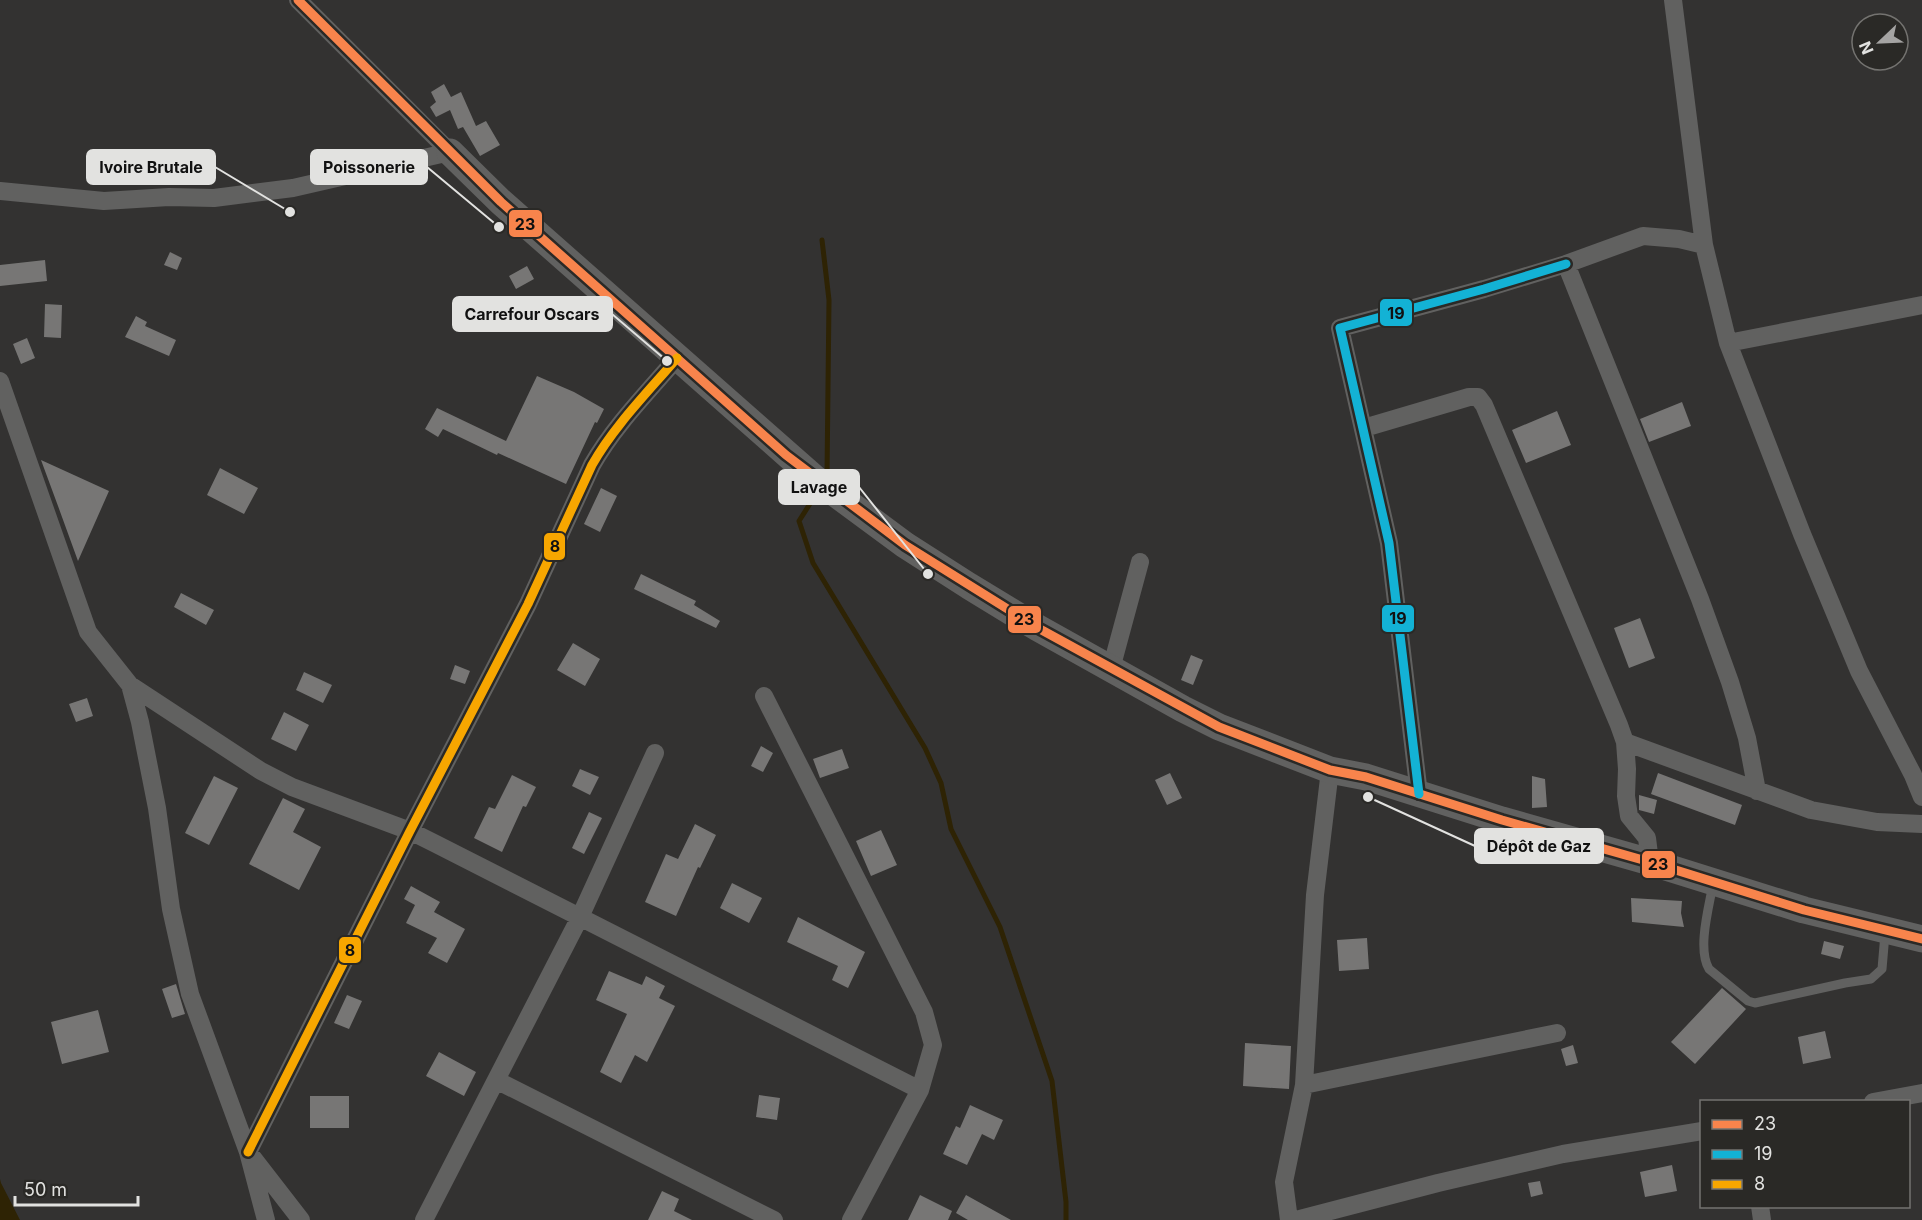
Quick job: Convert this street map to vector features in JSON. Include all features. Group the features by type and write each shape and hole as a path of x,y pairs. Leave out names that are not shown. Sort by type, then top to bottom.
{"street":[{"path":"298,0 501,202 813,477 905,545 1019,616 1219,727 1330,770 1365,777 1804,910 1922,939"},
{"path":"1673,0 1704,245 1728,343 1854,660 1913,775 1922,798"},
{"path":"0,191 104,201 169,197 214,198 293,188 450,152"},
{"path":"1419,794 1389,543 1340,328 1484,289 1566,264 1643,236 1679,238 1704,245"},
{"path":"1566,264 1704,609 1747,738 1756,791"},
{"path":"1728,343 1922,305"},
{"path":"248,1152 528,604 599,453 677,358"},
{"path":"0,381 88,632 130,685 261,771 292,787 410,831 921,1090"},
{"path":"1364,428 1469,397 1478,397 1484,405 1594,660 1625,742 1628,769 1626,796 1629,816 1647,838 1650,862"},
{"path":"1111,669 1140,562"},
{"path":"130,685 140,722 157,808 171,909 190,994 248,1152 266,1220"},
{"path":"764,696 924,1012 933,1045 921,1090 851,1220"},
{"path":"1625,742 1811,810 1877,822 1922,825"},
{"path":"424,1220 580,917 655,753"},
{"path":"1289,1220 1284,1182 1304,1085 1315,895 1330,770"},
{"path":"1304,1085 1557,1034"},
{"path":"496,1080 774,1220"},
{"path":"1879,1100 1922,1093"},
{"path":"1296,1220 1438,1183 1563,1154 1700,1131"},
{"path":"248,1152 301,1220"}],"lane":[{"path":"1713,881 1704,946 1705,962 1709,969 1748,1001 1755,1003 1871,979 1882,969 1885,931"}],"shaded area":[{"path":"0,1179 1,1183 20,1220 0,1220"}],"building":[{"path":"444,84 451,97 461,92 476,126 486,121 500,145 480,156 463,127 458,129 450,110 436,117 430,107 436,102 431,92"},
{"path":"170,252 182,258 177,270 164,265"},
{"path":"45,260 47,281 0,286 0,265"},
{"path":"527,266 534,279 516,289 509,276"},
{"path":"45,304 62,305 61,338 44,337"},
{"path":"136,316 147,322 145,326 176,340 169,356 125,337"},
{"path":"27,338 35,358 21,364 13,344"},
{"path":"537,376 574,392 604,409 597,423 595,422 566,484 443,429 438,437 425,429 437,408 506,441"},
{"path":"1682,402 1691,426 1649,442 1640,419"},
{"path":"1557,411 1571,445 1526,463 1512,430"},
{"path":"41,460 109,491 78,561 58,506"},
{"path":"220,468 258,488 244,514 207,495"},
{"path":"601,488 617,496 600,532 584,524"},
{"path":"641,574 696,601 694,605 720,621 716,628 634,589"},
{"path":"181,593 214,610 206,625 174,607"},
{"path":"1640,618 1655,658 1629,668 1614,628"},
{"path":"573,643 600,659 585,686 557,670"},
{"path":"1191,655 1203,660 1193,685 1181,680"},
{"path":"455,665 470,671 465,684 450,679"},
{"path":"304,672 332,685 323,703 296,690"},
{"path":"87,698 93,716 76,722 69,704"},
{"path":"284,712 309,725 296,751 271,739"},
{"path":"761,746 773,753 763,772 751,766"},
{"path":"842,749 849,768 820,778 813,759"},
{"path":"580,769 599,777 590,795 572,786"},
{"path":"1170,773 1182,798 1167,805 1155,780"},
{"path":"1658,773 1742,805 1735,825 1651,794"},
{"path":"512,775 536,787 526,807 523,806 502,852 474,838 489,807 495,809"},
{"path":"214,776 238,788 209,845 185,833"},
{"path":"1532,776 1545,779 1547,807 1532,808"},
{"path":"1639,795 1657,800 1654,814 1639,810"},
{"path":"283,798 305,809 293,832 321,847 299,890 249,864"},
{"path":"589,812 602,818 584,854 572,848"},
{"path":"695,824 716,835 700,868 698,867 676,916 645,902 666,854 678,859"},
{"path":"881,830 897,865 871,876 856,841"},
{"path":"732,883 762,898 749,923 720,908"},
{"path":"411,886 440,902 434,912 465,929 447,963 428,953 437,938 406,923 415,905 404,899"},
{"path":"1631,898 1682,901 1681,913 1684,927 1632,922"},
{"path":"798,917 865,952 848,988 832,980 838,966 787,942"},
{"path":"1367,938 1369,969 1339,971 1337,940"},
{"path":"1824,941 1844,946 1840,959 1821,954"},
{"path":"609,971 642,985 646,976 665,986 659,998 675,1006 647,1062 635,1055 621,1083 600,1072 627,1014 596,1000"},
{"path":"176,984 185,1014 172,1018 162,989"},
{"path":"1722,988 1746,1009 1695,1064 1671,1042"},
{"path":"347,995 362,1001 349,1029 334,1023"},
{"path":"98,1010 109,1052 62,1064 51,1022"},
{"path":"1825,1031 1831,1058 1803,1064 1798,1037"},
{"path":"1245,1043 1291,1046 1289,1089 1243,1086"},
{"path":"1573,1045 1578,1063 1566,1066 1561,1049"},
{"path":"439,1052 476,1072 464,1096 426,1076"},
{"path":"759,1095 780,1098 777,1120 756,1117"},
{"path":"310,1096 349,1096 349,1128 310,1128"},
{"path":"970,1105 1003,1120 994,1140 982,1134 967,1165 943,1154 956,1126 960,1128"},
{"path":"1672,1165 1677,1191 1645,1197 1640,1172"},
{"path":"1540,1181 1543,1194 1531,1197 1528,1183"},
{"path":"662,1191 679,1199 674,1211 692,1220 648,1220"},
{"path":"920,1195 952,1211 948,1220 908,1220"},
{"path":"966,1195 1011,1220 968,1220 956,1213"}],"waterway":[{"path":"822,240 829,300 827,475"},
{"path":"813,499 799,521 813,563 925,748 941,783 951,829 1000,927 1052,1081 1066,1202 1066,1220"}],"transit line":[{"name":"23","path":"298,0 501,202 786,455 905,545 1038,628 1219,727 1330,770 1366,777 1804,910 1922,939"},
{"name":"19","path":"1419,794 1389,543 1340,328 1566,264"},
{"name":"8","path":"248,1152 528,604 592,465 621,423 677,358"}],"place":[{"name":"Ivoire Brutale","path":"290,212"},
{"name":"Poissonerie","path":"499,227"},
{"name":"Carrefour Oscars","path":"667,361"},
{"name":"Lavage","path":"928,574"},
{"name":"Dépôt de Gaz","path":"1368,797"}]}
